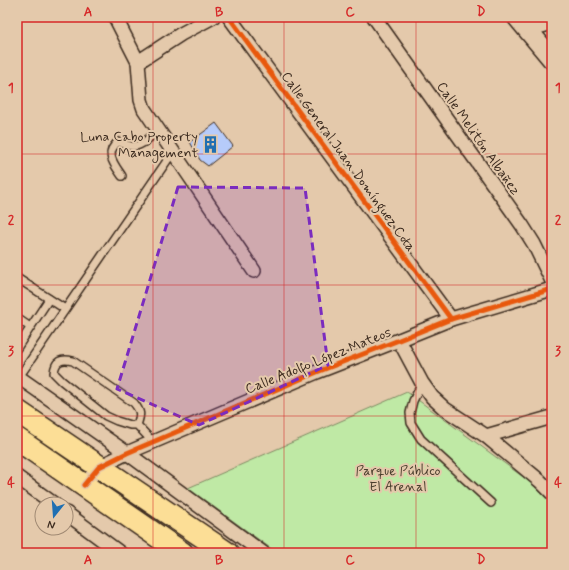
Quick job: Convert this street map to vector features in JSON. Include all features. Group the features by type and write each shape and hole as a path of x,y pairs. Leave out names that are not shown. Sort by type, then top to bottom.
{"highway":[{"path":"17,411 227,553"},
{"path":"17,439 182,553"}],"street":[{"path":"115,17 138,62 141,100 144,109 254,271"},
{"path":"138,62 181,34 213,17"},
{"name":"Calle General Juan Domínguez Cota","path":"228,17 451,319"},
{"name":"Calle Melitón Albañez","path":"374,17 522,225 534,244 552,281"},
{"path":"522,24 552,23"},
{"path":"522,24 552,59"},
{"name":"Calle Adolfo López Mateos","path":"99,467 127,453 317,372 451,319 552,289"},
{"path":"400,340 422,383 432,397 445,409 486,436 540,481 552,493"},
{"path":"18,377 127,453 263,553"},
{"path":"486,436 552,417"},
{"path":"84,485 99,467"},
{"path":"17,477 43,496"},
{"path":"74,519 120,553"}],"lane":[{"path":"122,176 114,165 111,157 113,146 118,142 130,146 136,146 158,130"},
{"path":"18,377 173,152"},
{"path":"17,278 65,310"},
{"path":"17,348 49,299"},
{"path":"17,318 30,327"},
{"path":"137,425 140,412 139,408 134,403 73,361 66,359 61,360 57,364 54,369 56,377 106,416 130,425 137,425 153,442"},
{"path":"422,383 413,401 410,413 411,423 421,439 491,503"}],"highlighted area":[{"path":"178,187 305,188 328,365 199,425 117,389"}],"green space":[{"name":"Parque Público El Arenal","path":"407,392 530,482 552,503 552,553 277,553 188,488"}],"building":[{"name":"Luna Cabo Property Management","path":"216,123 233,146 208,166 200,160 190,142"}],"cycle path":[{"path":"229,17 451,319"},
{"path":"84,485 99,467 127,453 317,372 451,319 552,289"}],"place":[{"name":"Luna Cabo Property Management","path":"211,144"}]}
